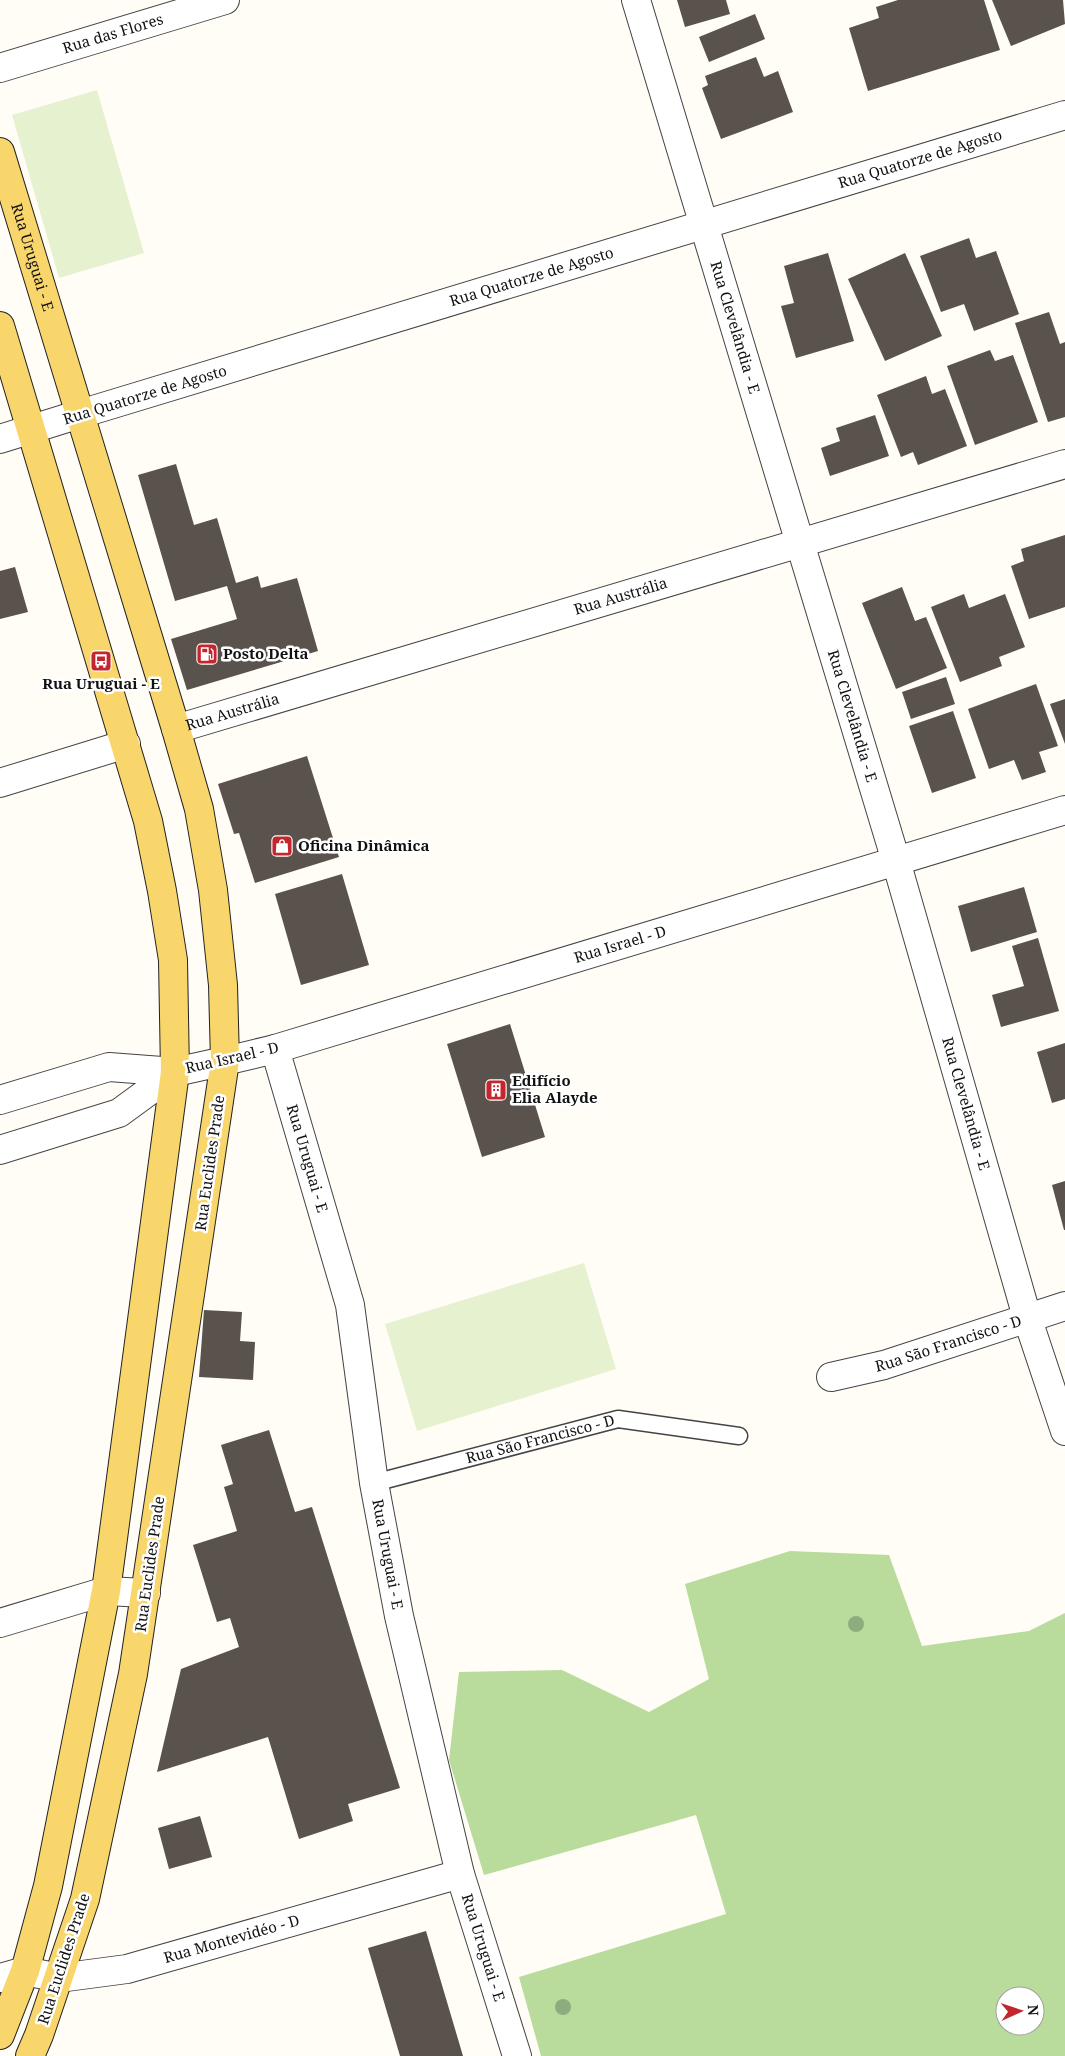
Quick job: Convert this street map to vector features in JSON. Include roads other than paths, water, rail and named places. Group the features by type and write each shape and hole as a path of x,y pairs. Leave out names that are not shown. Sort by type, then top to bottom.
{"main road":[{"name":"Rua Uruguai - E","path":"0,152 176,730 198,809 213,890 224,985 225,1062"},
{"path":"0,326 148,820 173,960 175,1072 106,1591 48,1886 12,1974 0,2035"},
{"name":"Rua Euclides Prade","path":"30,2056 60,1978 85,1899 133,1674 225,1062"}],"street":[{"name":"Rua das Flores","path":"0,68 225,0"},
{"name":"Rua Clevelândia - E","path":"636,0 896,861 1027,1317 1065,1431"},
{"name":"Rua Quatorze de Agosto","path":"0,439 1065,115"},
{"name":"Rua Austrália","path":"176,730 1065,464"},
{"path":"0,783 126,744"},
{"name":"Rua Israel - D","path":"0,1100 109,1067 175,1072 225,1062 274,1049 1065,810"},
{"name":"Rua Uruguai - E","path":"274,1049 350,1305 374,1483 399,1616 460,1874 516,2056"},
{"name":"Rua Israel - D","path":"0,1150 118,1114 175,1072"},
{"name":"Rua São Francisco - D","path":"831,1377 884,1365 1065,1306"},
{"path":"0,1623 106,1591 146,1593"},
{"name":"Rua Montevidéo - D","path":"12,1974 60,1978 127,1969 460,1874"}],"lane":[{"name":"Rua São Francisco - D","path":"374,1483 618,1419 739,1436"}],"place":[{"name":"Posto Delta","path":"207,654"},
{"name":"Rua Uruguai - E","path":"101,661"},
{"name":"Oficina Dinâmica","path":"282,846"},
{"name":"Edifício Elia Alayde","path":"496,1090"}]}
